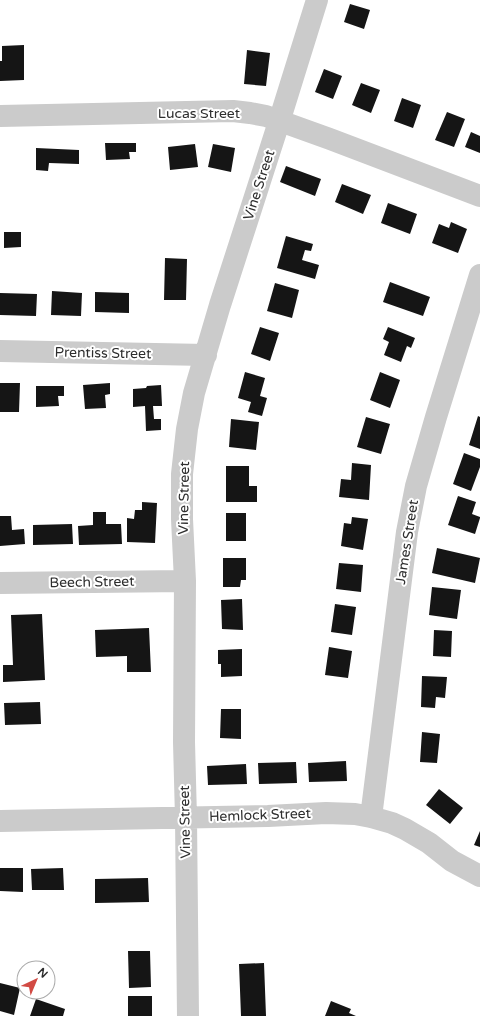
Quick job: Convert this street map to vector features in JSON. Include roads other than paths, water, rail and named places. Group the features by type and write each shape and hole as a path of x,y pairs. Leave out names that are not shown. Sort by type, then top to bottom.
{"street":[{"name":"Vine Street","path":"188,1016 184,742 184,581 182,519 182,474 187,429 194,393 220,305 280,122 317,0"},
{"name":"Lucas Street","path":"0,116 233,111 250,113 266,116 330,139 480,196"},
{"name":"James Street","path":"371,817 407,532 416,486 480,275"},
{"name":"Prentiss Street","path":"0,351 206,355"},
{"name":"Beech Street","path":"0,583 184,581"},
{"name":"Hemlock Street","path":"0,821 268,816 326,813 355,814 392,823 405,829 452,861 480,876"}]}
